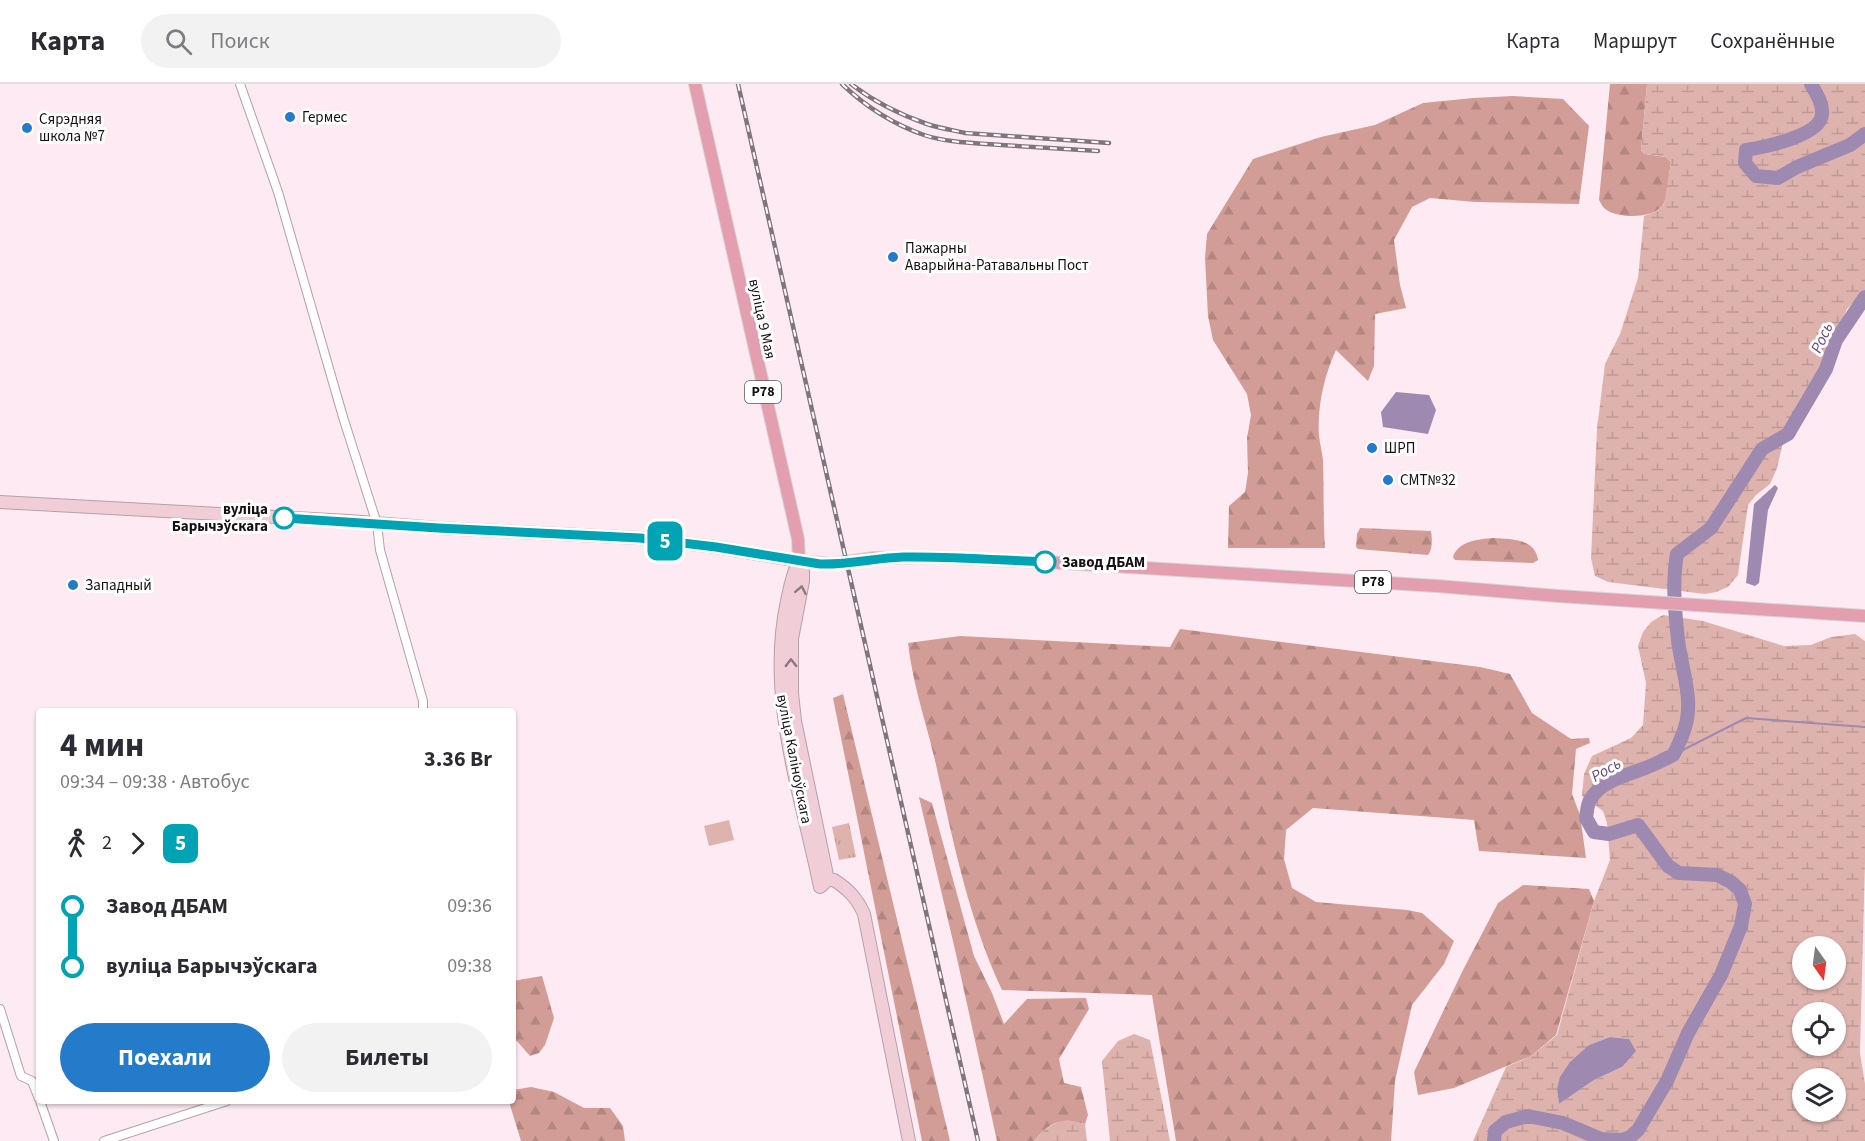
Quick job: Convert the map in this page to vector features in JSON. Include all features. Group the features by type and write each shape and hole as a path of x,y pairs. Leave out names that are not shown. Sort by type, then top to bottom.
{"main road":[{"name":"вуліца 9 Мая","path":"695,84 798,539 799,561"},
{"path":"0,502 640,538 716,547 799,561"},
{"name":"Р78","path":"799,561 832,564 874,558 964,558 1437,586 1865,616"},
{"name":"вуліца Каліноўскага","path":"799,561 794,571 784,617 780,657 785,723 824,884 834,880 848,890 859,902 864,914 909,1141"}],"street":[{"path":"240,84 278,192 343,417 377,524 380,550 423,701 423,708"},
{"path":"0,1009 21,1076 32,1081 36,1092"},
{"path":"40,1104 54,1141"},
{"path":"104,1141 218,1104"}],"green space":[{"path":"1610,84 1647,84 1641,150 1645,154 1666,157 1671,162 1664,203 1660,209 1644,215 1626,216 1609,212 1599,200"},
{"path":"1647,84 1865,84 1865,290 1847,309 1819,371 1787,425 1777,468 1770,484 1748,505 1738,575 1728,587 1705,594 1608,582 1595,576 1591,558 1597,429 1605,364 1620,334 1638,278 1644,216 1657,211 1664,204 1671,162 1666,157 1645,154 1641,150"},
{"path":"1513,96 1563,99 1589,126 1579,204 1475,202 1430,198 1412,207 1394,240 1400,285 1406,308 1375,314 1374,366 1368,381 1336,350 1325,381 1320,403 1319,436 1323,460 1325,548 1228,548 1229,506 1245,492 1248,473 1247,438 1251,415 1247,394 1213,340 1208,316 1205,258 1207,234 1253,159 1321,137 1375,125 1423,103"},
{"path":"1360,528 1431,531 1431,550 1428,555 1358,549 1356,547 1357,534"},
{"path":"1493,538 1521,541 1532,547 1538,560 1533,563 1455,560 1453,557 1459,547 1464,544"},
{"path":"1663,615 1703,621 1784,646 1811,645 1831,637 1855,634 1865,641 1865,863 1860,1053 1865,1084 1865,1141 1473,1141 1506,1067 1531,1056 1557,1035 1594,901 1610,860 1607,823 1603,811 1582,796 1584,774 1592,756 1631,738 1643,725 1646,683 1638,646 1643,632 1651,622","holes":["1610,1037 1629,1039 1622,1067 1594,1080 1559,1104 1557,1089 1589,1045"]},
{"path":"1180,629 1480,667 1510,674 1532,713 1571,739 1589,738 1590,743 1576,749 1572,794 1580,815 1586,858 1479,851 1474,820 1313,808 1286,830 1284,859 1292,888 1316,902 1422,913 1454,941 1444,964 1412,1005 1395,1081 1391,1141 1176,1141 1152,995 1002,990 990,963 980,937 957,857 908,643 960,636 1170,647"},
{"path":"843,694 950,1141 922,1141 833,698"},
{"path":"919,797 932,803 974,956 1004,1024 1027,999 1086,998 1089,1009 1059,1059 1064,1083 1081,1087 1088,1115 1085,1124 1062,1121 1051,1125 1034,1141 997,1141"},
{"path":"729,820 734,840 709,846 704,826"},
{"path":"849,823 856,857 839,860 832,827"},
{"path":"1523,885 1589,889 1594,901 1556,1035 1531,1056 1454,1088 1418,1095 1414,1072 1463,970 1498,903"},
{"path":"542,976 554,1018 545,1045 539,1053 530,1056 516,1041 516,980"},
{"path":"1134,1034 1150,1040 1170,1141 1110,1141 1102,1061 1118,1041"},
{"path":"531,1087 554,1092 584,1108 610,1108 623,1126 625,1141 521,1141 510,1105 516,1104 516,1090"},
{"path":"1068,1120 1085,1124 1087,1141 1034,1141 1049,1127"}],"shaded area":[{"path":"1396,392 1429,395 1436,410 1428,434 1383,427 1381,412"},
{"path":"1775,485 1778,488 1768,510 1759,583 1755,586 1746,583 1754,504"},
{"path":"1610,1037 1629,1039 1636,1051 1622,1067 1594,1080 1559,1104 1557,1089 1560,1077 1570,1062 1589,1045"}],"waterway":[{"name":"Рось","path":"1811,84 1821,106 1822,114 1819,122 1790,139 1746,150 1745,163 1756,176 1778,178 1797,167 1850,145 1865,134"},
{"name":"Рось","path":"1494,1141 1495,1131 1506,1122 1528,1116 1563,1123 1601,1139 1622,1140 1630,1137 1638,1130 1667,1081 1688,1033 1721,975 1741,926 1745,904 1740,890 1717,875 1679,873 1668,866 1638,825 1609,834 1594,832 1586,818 1588,807 1590,800 1603,786 1673,755 1686,726 1688,714 1687,689 1675,608 1677,554 1711,528 1762,449 1788,434 1826,369 1836,340 1865,297"},
{"path":"1673,755 1746,718 1865,727"}],"railway":[{"path":"738,84 978,1141"},
{"path":"842,84 860,100 890,120 933,138 972,143 1098,151"},
{"path":"851,84 897,112 941,128 965,133 1109,143"}],"bus line":[{"name":"5","path":"284,518 640,538 716,547 820,564 874,558 931,557 1045,562"}],"place":[{"name":"Гермес","path":"290,117"},
{"name":"Сярэдняя школа №7","path":"27,128"},
{"name":"Пажарны Аварыйна-Ратавальны Пост","path":"893,257"},
{"name":"ШРП","path":"1372,448"},
{"name":"СМТ№32","path":"1388,480"},
{"name":"вуліца Барычэўскага","path":"284,518"},
{"name":"Завод ДБАМ","path":"1045,562"},
{"name":"Западный","path":"73,585"}]}
